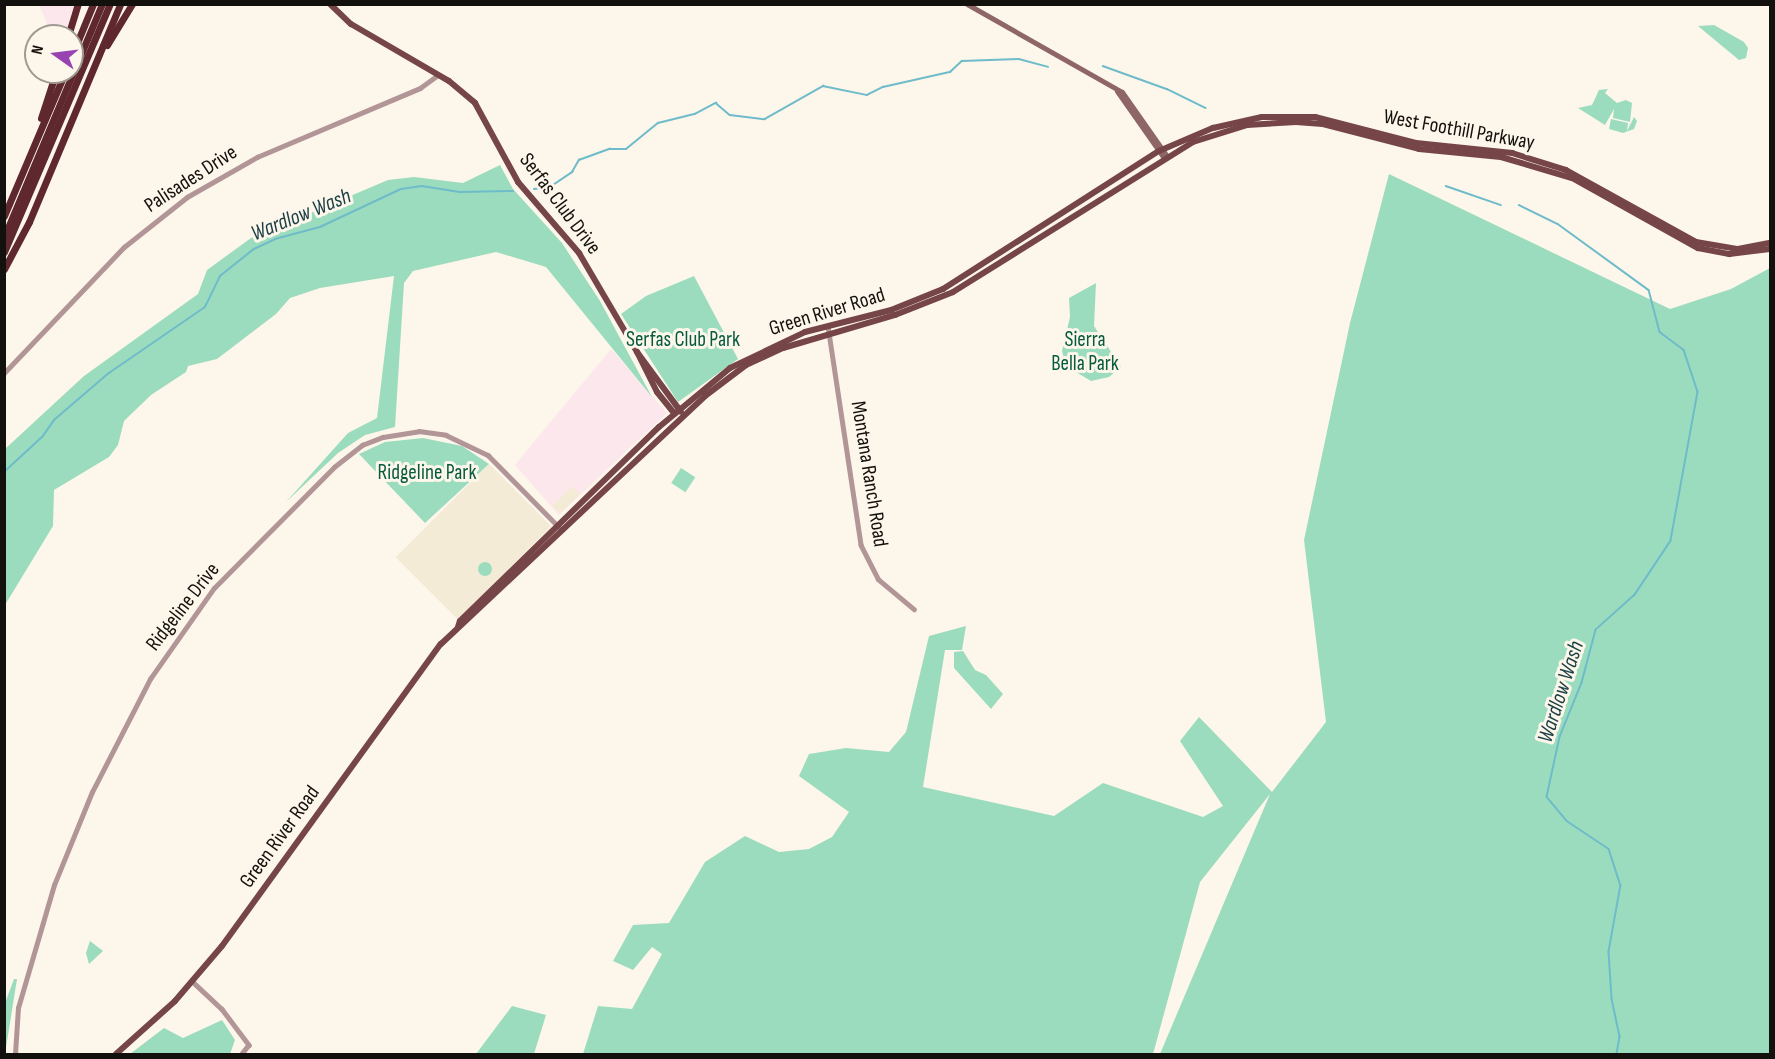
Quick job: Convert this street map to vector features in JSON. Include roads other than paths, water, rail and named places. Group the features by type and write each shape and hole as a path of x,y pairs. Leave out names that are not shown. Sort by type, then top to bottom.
{"highway":[{"path":"72,24 78,4"},
{"path":"84,26 93,4"},
{"path":"4,237 102,4"},
{"path":"4,252 110,4"},
{"path":"4,269 29,222 120,4"},
{"path":"103,49 132,4"},
{"path":"24,171 52,84"},
{"path":"4,216 60,84"}],"main road":[{"name":"Serfas Club Drive","path":"330,4 351,24 438,75 475,103 518,182 579,253 637,351 679,414"},
{"path":"967,4 1132,102 1164,154"},
{"name":"West Foothill Parkway","path":"1164,154 1194,134 1243,120 1305,116 1349,124 1416,143 1497,150 1551,164 1704,244 1738,249 1770,243"},
{"name":"West Foothill Parkway","path":"1164,154 1222,131 1260,123 1296,122 1340,128 1411,147 1501,157 1540,166 1579,182 1698,248 1729,254 1770,249"},
{"name":"Green River Road","path":"116,1054 193,982 430,656 475,606 679,414 746,365 829,329 891,310 943,290 1089,197 1164,154"},
{"name":"Green River Road","path":"829,329 931,303 1055,228 1164,154"},
{"path":"1055,228 1089,202 1089,197"},
{"name":"Green River Road","path":"458,627 473,617 516,576 560,528"},
{"path":"515,568 516,576"},
{"path":"473,617 475,606"}],"street":[{"name":"Palisades Drive","path":"4,373 124,247 187,196 251,159 429,84 438,75"},
{"name":"Montana Ranch Road","path":"829,329 861,545 878,579 914,609"},
{"name":"Ridgeline Drive","path":"15,1054 18,1008 54,885 82,813 128,719 161,660 214,588 334,467 362,445 383,437 419,431 446,435 472,445 496,462 560,528"},
{"path":"193,982 222,1008 249,1045 242,1054"}],"waterway":[{"name":"Wardlow Wash","path":"534,189 550,187 572,172 579,160 610,149 626,149 658,123 695,114 716,103 730,115 765,119 823,86 867,95 883,87 950,72 962,61 1019,59 1048,67"},
{"name":"Wardlow Wash","path":"1103,66 1167,89 1206,108"},
{"name":"Wardlow Wash","path":"4,472 43,436 54,420 109,373 205,307 220,276 254,249 275,239 320,227 401,189 422,186 460,192 513,191"},
{"name":"Wardlow Wash","path":"1446,186 1501,205"},
{"name":"Wardlow Wash","path":"1519,205 1558,224 1649,290 1660,332 1684,350 1698,392 1671,541 1635,595 1596,630 1582,683 1560,737 1547,797 1567,821 1609,849 1621,885 1609,952 1612,999 1620,1037 1617,1054"}],"park label":[{"name":"Serfas Club Park","path":"683,340"},
{"name":"Sierra Bella Park","path":"1085,352"},
{"name":"Ridgeline Park","path":"427,473"}]}
